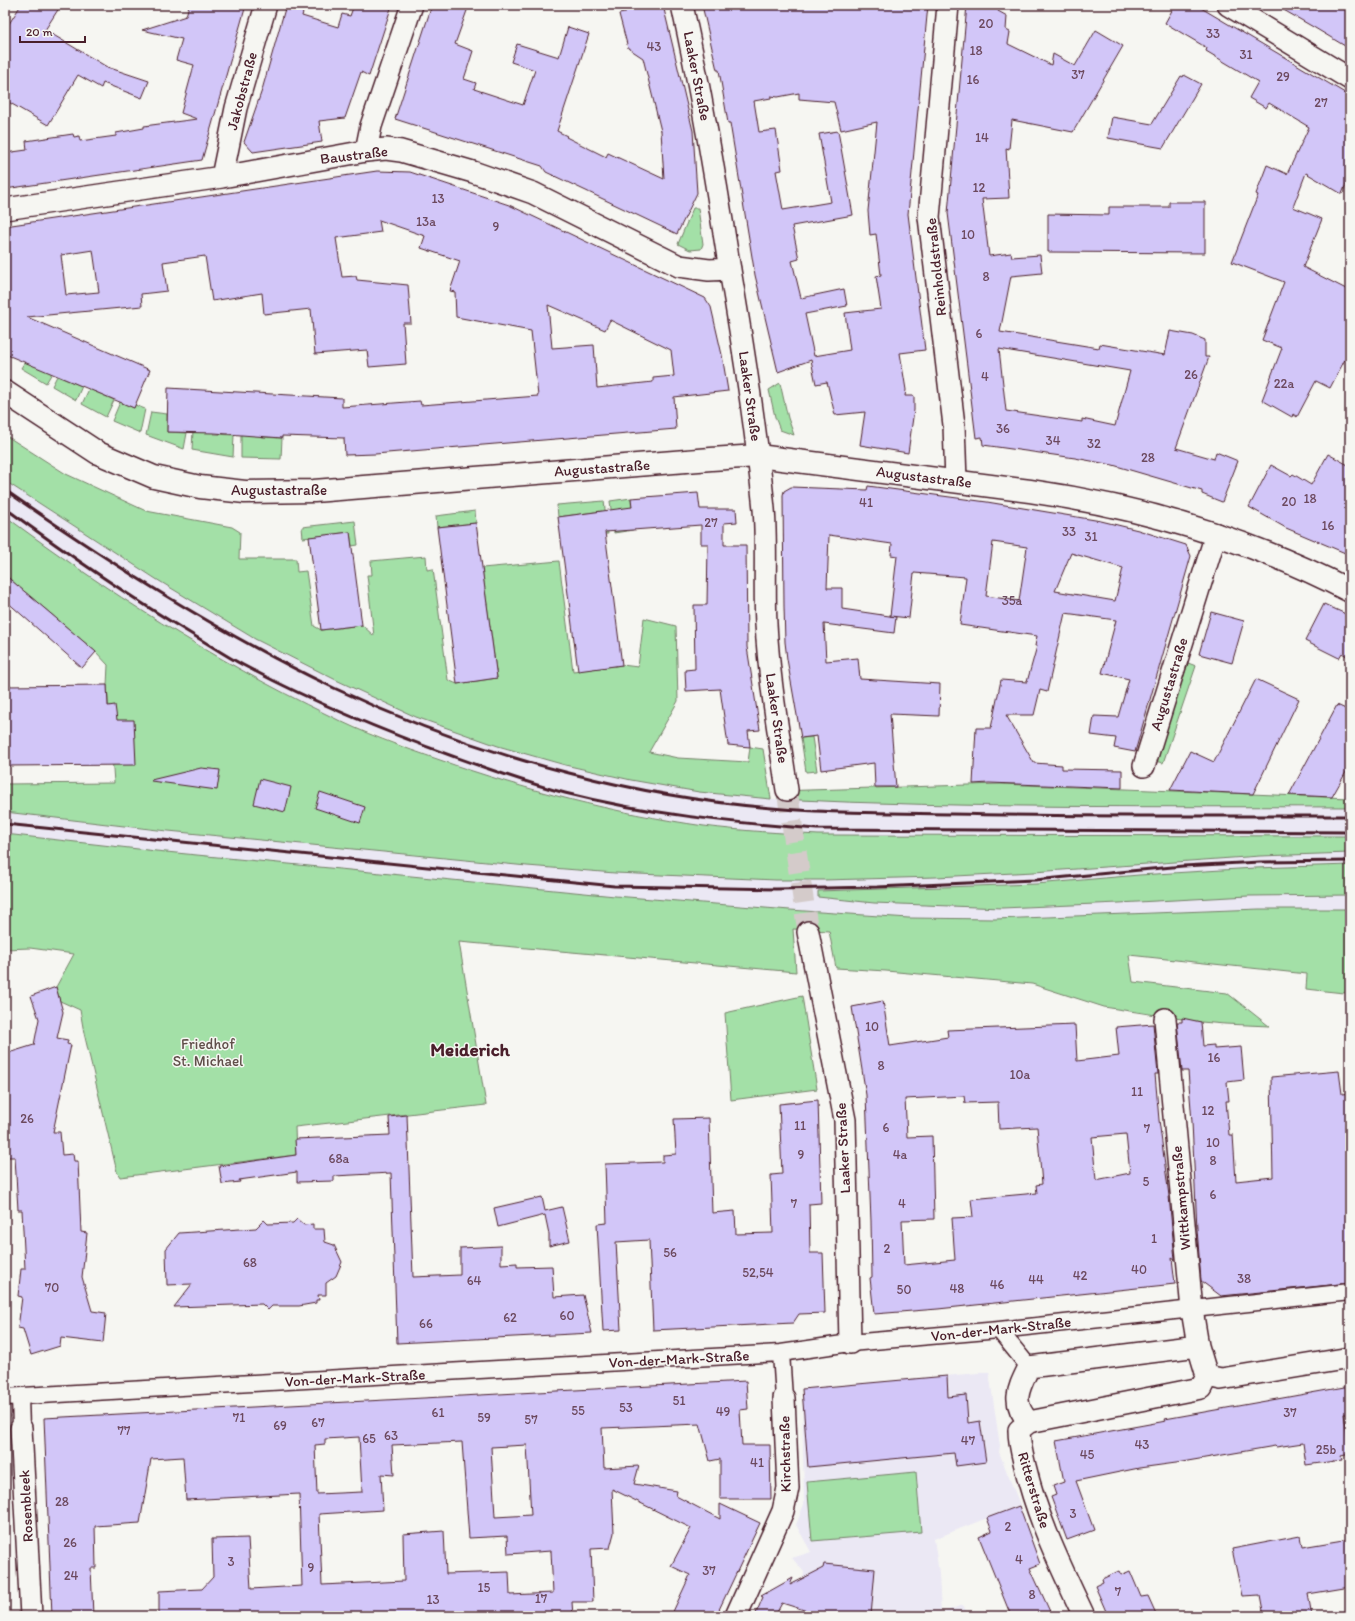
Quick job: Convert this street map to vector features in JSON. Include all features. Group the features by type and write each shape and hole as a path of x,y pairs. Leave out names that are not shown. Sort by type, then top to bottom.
{"main road":[{"name":"Augustastraße","path":"5,392 98,452 154,477 200,487 245,492 319,491 758,456 956,481 1080,499 1134,510 1216,534 1275,556 1350,591"}],"street":[{"name":"Jakobstraße","path":"222,177 236,108 266,5"},
{"path":"366,151 371,126 412,5"},
{"name":"Laaker Straße","path":"682,5 698,76 730,269 758,456 764,512 766,626 772,690 787,790"},
{"name":"Reinholdstraße","path":"948,5 929,217 954,425 956,481"},
{"path":"1228,5 1350,80"},
{"name":"Baustraße","path":"5,209 222,177 366,151 386,149 401,151 473,172 533,193 679,266 709,270 730,269"},
{"name":"Augustastraße","path":"1144,766 1216,534"},
{"name":"Laaker Straße","path":"808,932 845,1120 850,1343"},
{"name":"Wittkampstraße","path":"1165,1020 1192,1310 1198,1346 1207,1376"},
{"name":"Von-der-Mark-Straße","path":"13,1397 781,1353 850,1343 999,1330 1350,1292"},
{"path":"999,1330 1029,1367"},
{"path":"1029,1367 1198,1346"},
{"name":"Kirchstraße","path":"736,1616 783,1511 788,1488 781,1353"},
{"path":"1029,1367 1018,1390 1019,1407 1022,1416 1028,1422 1201,1388 1207,1376 1221,1379 1350,1358"},
{"name":"Rosenbleek","path":"13,1397 22,1428 31,1616"},
{"name":"Ritterstraße","path":"1028,1422 1019,1430 1019,1440 1030,1489 1057,1557 1084,1616"}],"shaded area":[{"path":"5,481 156,579 255,639 336,680 416,717 498,746 565,765 631,780 699,792 771,799 1023,806 1350,807 1350,836 819,835 704,826 642,815 566,798 487,776 411,749 329,716 241,670 142,611 68,563 5,516"},
{"path":"5,812 158,830 527,866 615,873 776,880 824,880 1034,872 1260,856 1350,853 1350,909 1259,909 995,919 909,918 790,910 615,896 156,851 5,834"},
{"path":"989,1372 1000,1446 999,1452 1020,1505 934,1539 939,1573 941,1613 963,1605 969,1616 800,1616 804,1572 792,1558 811,1552 796,1525 804,1504 802,1389"}],"green space":[{"path":"693,208 698,208 703,244 701,249 690,250 678,244"},
{"path":"26,360 52,373 46,383 21,368"},
{"path":"57,376 82,386 76,400 52,386"},
{"path":"780,383 788,418 794,435 780,430 775,417 769,390"},
{"path":"89,389 114,400 106,417 82,404"},
{"path":"120,402 134,408 135,405 145,409 140,433 112,421"},
{"path":"151,412 167,414 167,432 187,433 184,449 146,435"},
{"path":"193,430 214,432 214,434 234,435 233,457 192,450"},
{"path":"241,432 261,434 261,437 282,438 281,459 241,458"},
{"path":"5,435 66,474 146,511 232,527 240,532 239,559 296,559 297,572 306,571 314,626 321,630 362,625 374,636 367,575 372,575 371,561 426,556 427,570 433,569 448,680 457,684 497,678 482,568 559,561 573,671 622,665 638,667 644,618 676,626 678,701 649,752 678,758 748,762 750,747 763,749 771,799 699,792 631,780 565,765 498,746 416,717 336,680 255,639 156,579 5,481"},
{"path":"631,498 633,530 614,533 610,501"},
{"path":"604,501 608,534 605,534 602,511 558,517 557,505"},
{"path":"475,511 476,523 437,527 436,516"},
{"path":"5,516 82,571 162,623 202,648 286,694 341,722 397,745 472,771 537,791 670,821 718,828 762,832 819,835 1350,836 1350,853 1260,856 1034,872 936,877 776,880 615,873 527,866 158,830 5,812 5,784 114,783 107,685 108,665 96,652 5,575"},
{"path":"355,521 358,545 352,546 350,532 303,538 302,527"},
{"path":"1188,663 1196,666 1163,763 1155,761"},
{"path":"812,737 817,771 806,772 801,738"},
{"path":"1000,784 1350,798 1350,807 993,806 921,804 778,799 777,791"},
{"name":"Friedhof St. Michael","path":"5,834 156,851 615,896 909,918 995,919 1259,909 1350,909 1350,991 1344,993 1306,989 1307,974 1129,955 1133,982 1227,993 1269,1026 1225,1024 1201,1022 1104,1007 1032,984 836,968 829,931 793,929 796,972 459,942 486,1105 295,1127 296,1155 120,1177 117,1172 84,1033 80,1010 60,1001 56,987 74,954 30,948 5,949"},
{"path":"1350,865 1350,895 1249,896 1002,908 874,903 818,897 818,891 1036,884 1139,875 1255,868"},
{"path":"802,996 817,1089 731,1100 725,1013"},
{"path":"916,1472 921,1532 812,1541 807,1482"}],"building":[{"path":"21,5 61,5 45,30 107,67 149,81 142,98 103,83 101,88 78,75 48,125 5,100 5,30"},
{"path":"189,5 246,5 202,160 5,189 5,153 27,150 26,141 73,134 74,137 79,136 80,141 116,136 116,133 144,128 144,126 197,119 181,113 194,65 176,60 182,39 142,30 186,16"},
{"path":"286,5 305,5 302,16 338,27 342,14 350,16 354,5 392,5 369,76 361,72 345,118 319,121 322,142 253,152 244,142 262,90"},
{"path":"432,5 469,5 455,44 473,51 464,79 476,83 474,89 523,105 535,70 511,62 517,44 559,57 568,27 589,34 557,131 606,157 608,153 664,179 661,131 643,58 628,48 619,14 625,13 624,5 663,5 693,131 697,193 677,234 546,172 542,166 395,119"},
{"path":"702,5 928,5 908,214 925,350 900,353 906,390 905,396 914,396 914,410 908,453 860,445 865,412 835,415 827,382 816,384 811,360 778,372 755,275 730,123 728,123 719,70 717,70","holes":["799,93 799,99 834,102 841,130 877,122 868,211 870,235 876,234 881,275 876,276 881,309 845,313 850,350 814,356 805,314 847,306 844,289 801,298 792,261 799,259 792,226 853,215 838,131 819,134 831,202 783,210 776,171 782,170 776,130 759,132 754,101 771,98 771,96 778,97"]},
{"path":"967,5 999,5 998,11 1007,16 1006,30 1010,32 1008,44 1051,65 1053,54 1075,66 1096,30 1123,46 1073,132 1012,120 1009,149 1006,148 1009,198 982,199 989,256 1011,253 1012,257 1040,255 1042,273 1011,276 1000,332 1099,348 1100,344 1165,355 1170,331 1193,335 1205,340 1205,357 1209,357 1176,448 1214,459 1216,452 1238,461 1222,502 1202,494 1202,491 1113,465 983,445 982,437 976,438 948,213","holes":["999,349 1130,371 1115,426 1082,419 1082,422 1006,411"]},
{"path":"1175,5 1196,5 1350,96 1350,174 1342,194 1306,173 1293,207 1322,219 1303,267 1350,291 1350,350 1330,388 1316,381 1297,417 1293,414 1292,417 1262,400 1282,348 1262,340 1284,282 1232,262 1258,195 1256,194 1267,165 1287,174 1309,127 1269,103 1266,108 1249,98 1258,82 1206,51 1207,48 1165,23"},
{"path":"1275,5 1350,5 1350,49 1315,28"},
{"path":"1184,75 1201,84 1163,148 1108,138 1112,117 1152,124 1181,76 1183,77"},
{"path":"377,171 410,172 509,205 705,298 711,307 722,355 728,391 674,397 676,429 375,454 345,455 344,438 282,436 282,438 214,433 167,432 168,388 342,398 342,407 420,401 421,405 538,396 531,331 456,317 455,292 450,291 460,261 421,248 425,236 379,220 381,232 336,238 342,277 356,276 357,280 408,285 411,323 403,323 406,364 369,367 367,350 315,354 311,309 264,314 262,293 212,301 205,256 163,262 167,291 141,294 142,306 27,317 150,370 134,408 5,354 5,226","holes":["93,250 99,292 66,295 61,255","548,305 605,330 610,320 671,350 674,376 653,378 653,382 597,388 594,345 552,348"]},
{"path":"1169,202 1205,202 1205,253 1048,252 1048,214 1109,215 1109,207 1169,207"},
{"path":"1328,454 1350,466 1350,555 1286,528 1249,507 1271,465 1291,476 1293,474 1311,485"},
{"path":"868,486 987,502 1101,521 1138,530 1186,545 1191,556 1135,752 1114,748 1116,738 1091,735 1094,716 1118,717 1129,679 1102,673 1116,620 1065,613 1047,692 1040,690 1034,715 1006,715 1034,763 1062,765 1062,769 1122,770 1122,788 989,783 973,784 976,728 991,728 1001,680 1027,682 1037,646 1035,646 1037,636 960,625 966,577 914,573 909,618 890,616 897,556 891,555 892,544 829,535 827,588 842,588 842,609 896,617 894,633 824,624 826,661 858,658 860,679 940,684 939,716 890,714 896,787 875,787 874,763 821,770 817,736 801,738 787,659 784,606 783,495 784,491 791,487 867,490","holes":["993,542 1027,547 1019,601 986,596","1071,553 1123,568 1115,601 1055,591"]},
{"path":"698,493 700,509 736,509 737,522 724,523 724,545 746,545 747,647 760,730 748,731 750,747 728,745 720,689 686,691 685,670 695,669 694,605 707,605 708,544 701,544 701,525 605,532 622,665 578,671 558,517 632,507 631,498"},
{"path":"476,523 497,678 457,684 437,527"},
{"path":"350,532 362,625 321,630 309,537"},
{"path":"5,575 96,652 82,668 5,600"},
{"path":"1324,604 1350,616 1350,658 1342,653 1339,658 1305,641"},
{"path":"1211,612 1244,621 1232,663 1199,654"},
{"path":"1256,679 1299,699 1253,794 1170,790 1190,751 1214,762"},
{"path":"107,685 108,706 115,705 117,720 134,720 136,765 5,766 5,686"},
{"path":"1337,705 1350,711 1350,765 1332,797 1289,795"},
{"path":"201,768 220,770 217,790 151,781 151,780"},
{"path":"260,779 291,787 285,812 254,804"},
{"path":"320,792 365,807 360,823 315,808"},
{"path":"56,987 63,1012 57,1038 68,1040 67,1044 71,1045 53,1132 60,1132 62,1155 73,1154 74,1161 78,1161 81,1232 87,1233 82,1277 92,1311 106,1313 103,1343 61,1338 60,1346 31,1355 23,1329 18,1328 22,1297 18,1296 21,1269 25,1269 22,1210 18,1210 15,1157 5,1157 5,1054 34,1045 39,1019 31,996"},
{"path":"883,1001 890,1046 948,1037 947,1030 1075,1025 1077,1061 1119,1056 1116,1027 1153,1024 1158,1074 1155,1074 1159,1120 1169,1196 1175,1260 1172,1258 1175,1284 938,1309 874,1314 870,1278 872,1277 871,1221 866,1095 852,1007","holes":["964,1096 965,1103 998,1102 999,1129 1037,1127 1042,1184 1036,1185 1037,1193 971,1199 973,1217 952,1218 955,1260 904,1265 902,1220 934,1219 932,1136 907,1137 905,1099","1126,1134 1130,1173 1096,1180 1092,1137"]},
{"path":"1182,1018 1201,1022 1203,1046 1214,1045 1214,1049 1241,1047 1244,1080 1227,1082 1229,1101 1226,1101 1229,1135 1233,1135 1236,1181 1273,1177 1271,1077 1339,1071 1342,1094 1350,1093 1350,1283 1221,1296 1201,1281 1188,1071 1182,1071 1177,1022 1182,1022"},
{"path":"818,1100 821,1203 809,1204 810,1253 823,1253 825,1313 799,1314 793,1323 653,1330 649,1240 616,1242 621,1330 603,1331 597,1224 607,1223 605,1164 663,1162 663,1155 676,1154 674,1119 709,1118 712,1213 735,1211 736,1234 773,1233 771,1175 782,1174 779,1104"},
{"path":"407,1115 413,1277 460,1275 460,1248 501,1246 501,1264 517,1263 517,1267 552,1266 554,1297 583,1295 592,1333 397,1343 391,1173 334,1176 334,1181 297,1182 297,1172 239,1180 240,1182 222,1184 219,1166 296,1155 295,1139 390,1135 389,1117"},
{"path":"542,1197 545,1211 562,1207 570,1241 549,1246 549,1234 545,1215 498,1227 494,1208"},
{"path":"297,1219 304,1225 313,1224 313,1229 324,1229 325,1242 334,1245 342,1262 336,1276 326,1283 326,1295 318,1295 319,1300 316,1300 316,1303 299,1306 272,1306 268,1310 262,1304 174,1307 192,1284 167,1285 166,1249 179,1233 256,1228 264,1220 268,1224 293,1223"},
{"path":"947,1376 948,1397 966,1395 968,1423 980,1421 986,1462 956,1466 954,1453 808,1467 802,1389"},
{"path":"746,1381 748,1409 740,1410 742,1445 770,1445 771,1499 720,1499 720,1459 710,1461 700,1424 602,1428 604,1468 639,1466 634,1484 677,1491 676,1496 720,1519 720,1504 760,1523 716,1616 671,1616 690,1575 671,1566 691,1528 612,1489 614,1533 610,1548 591,1549 593,1602 572,1602 573,1616 159,1616 159,1591 202,1589 213,1577 212,1539 248,1538 251,1589 302,1586 299,1494 186,1500 183,1457 151,1459 140,1523 95,1526 96,1568 91,1568 93,1616 52,1616 44,1418","holes":["359,1437 362,1492 317,1494 315,1445 325,1444 325,1439","462,1442 469,1538 507,1536 508,1554 551,1551 553,1593 510,1595 509,1572 446,1574 444,1531 403,1534 404,1581 322,1585 319,1514 383,1510 381,1474 394,1475 392,1445","527,1445 531,1515 495,1517 491,1447"]},
{"path":"1350,1386 1350,1413 1344,1414 1350,1454 1341,1456 1342,1460 1306,1465 1303,1443 1275,1446 1139,1468 1076,1481 1094,1530 1067,1540 1051,1497 1056,1495 1053,1486 1064,1482 1056,1441 1166,1421 1165,1419"},
{"path":"1019,1506 1040,1564 1030,1568 1052,1616 1011,1616 979,1537 992,1531 987,1518"},
{"path":"1300,1536 1302,1547 1350,1539 1350,1587 1308,1594 1312,1616 1264,1616 1260,1595 1242,1596 1232,1549"},
{"path":"824,1564 875,1569 871,1616 823,1616 782,1603 775,1616 755,1616 763,1597 761,1596 793,1578 790,1585 823,1568"},
{"path":"1119,1571 1121,1575 1130,1571 1141,1597 1148,1596 1157,1616 1108,1616 1095,1586 1103,1582 1102,1579"}],"tunnel":[{"path":"787,790 808,932"}],"railway":[{"path":"5,490 166,596 249,644 334,688 420,725 479,747 539,765 599,780 660,793 722,803 815,811 1051,816 1350,816"},
{"path":"5,508 121,590 243,665 347,715 401,737 496,771 565,793 627,807 690,817 817,829 1350,832"},
{"path":"5,824 614,886 776,889 877,887 1035,880 1183,866 1260,862 1350,861"}],"district":[{"name":"Meiderich","path":"470,1049"}]}
